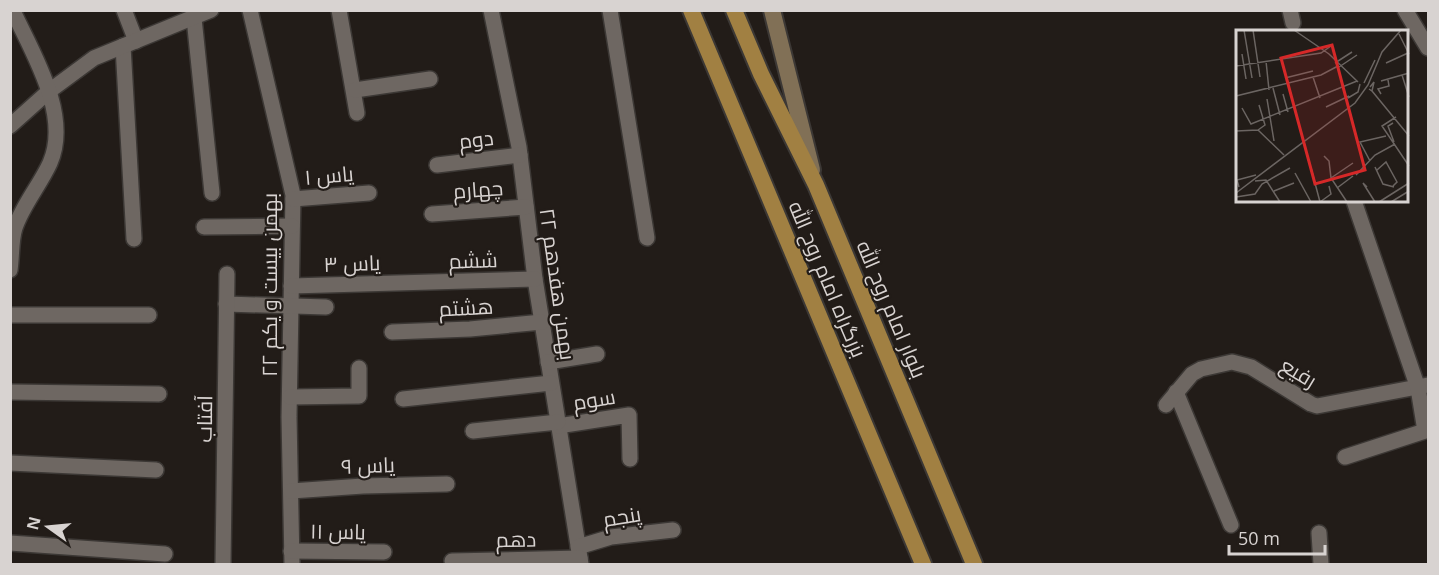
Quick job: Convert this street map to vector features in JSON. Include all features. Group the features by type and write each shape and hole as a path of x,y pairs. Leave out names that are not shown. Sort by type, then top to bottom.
{"highway":[{"name":"بزرگراه امام روح الله","path":"691,10 923,564"},
{"name":"بلوار امام روح الله","path":"734,10 760,74 816,185 974,564"}],"main road":[{"path":"772,11 816,185"}],"street":[{"path":"124,10 130,44 134,239"},
{"name":"۲۲ بهمن بیست و یکم","path":"250,10 293,200 290,397 292,558"},
{"path":"339,10 355,90 357,113"},
{"name":"۲۲ بهمن هفدهم","path":"491,10 520,155 534,279 580,557"},
{"path":"610,10 647,238"},
{"path":"1405,10 1428,48"},
{"path":"10,270 14,229 50,162 56,139 55,120 46,80 13,11"},
{"path":"10,126 48,92 94,58 204,13 212,193"},
{"path":"355,90 430,79"},
{"name":"دوم","path":"437,165 520,155"},
{"name":"یاس ۱","path":"293,200 369,193"},
{"path":"1345,457 1425,431 1423,387 1354,202"},
{"name":"چهارم","path":"432,213 526,207"},
{"path":"204,227 292,226"},
{"name":"آفتاب","path":"223,564 227,274"},
{"name":"ششم","path":"413,283 534,279"},
{"name":"یاس ۳","path":"291,286 413,283"},
{"path":"226,304 326,307"},
{"path":"10,315 149,315"},
{"name":"هشتم","path":"392,332 470,329 542,322"},
{"path":"548,362 597,354"},
{"name":"رفیع","path":"1166,405 1192,374 1201,369 1232,362 1251,367 1317,406 1423,387"},
{"path":"290,397 359,396 359,368"},
{"path":"403,399 552,383"},
{"path":"10,392 159,394"},
{"path":"1176,392 1230,525"},
{"name":"سوم","path":"558,424 629,415 630,459"},
{"path":"473,431 558,424"},
{"path":"10,463 156,470"},
{"name":"یاس ۹","path":"291,491 447,484"},
{"name":"پنجم","path":"580,557 611,537 673,530"},
{"path":"1320,533 1321,564"},
{"path":"10,543 165,554"},
{"name":"یاس ۱۱","path":"292,558 384,552"},
{"name":"دهم","path":"452,561 580,557"}]}
